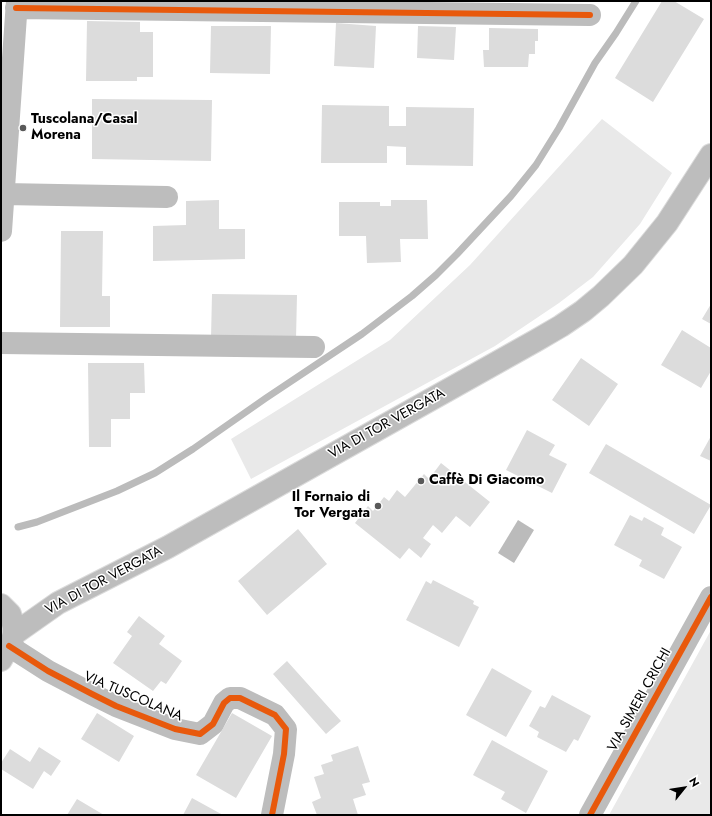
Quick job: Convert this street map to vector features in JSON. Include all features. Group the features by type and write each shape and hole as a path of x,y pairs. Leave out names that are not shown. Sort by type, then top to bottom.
{"street":[{"path":"1,231 16,4 590,15"},
{"name":"VIA DI TOR VERGATA","path":"8,647 58,603 168,547 530,344 583,311 624,275 641,256 667,223 711,155"},
{"path":"4,194 166,197"},
{"path":"1,343 314,347"},
{"name":"VIA SIMERI CRICHI","path":"590,815 711,597"},
{"path":"3,605 30,609 58,603"},
{"path":"3,605 10,614 14,626 8,647"},
{"name":"VIA TUSCOLANA","path":"8,647 48,671 116,706 175,730 200,734 213,724 224,703 230,698 240,698 275,715 286,729 284,754 272,815"}],"shaded area":[{"path":"602,119 672,173 640,224 593,277 559,303 495,346 251,479 231,439 390,340 470,265"},
{"path":"518,520 534,530 514,563 498,553"},
{"path":"711,630 711,815 609,815"}],"building":[{"path":"662,1 674,1 704,19 653,102 615,78"},
{"path":"87,21 140,22 140,32 153,32 153,77 137,77 137,81 86,81"},
{"path":"336,23 376,26 374,68 334,66"},
{"path":"211,26 271,26 270,74 210,73"},
{"path":"418,26 456,27 454,60 417,58"},
{"path":"489,28 538,29 538,41 535,41 535,54 529,54 528,67 484,67 483,50 489,50"},
{"path":"92,99 212,100 211,161 92,159"},
{"path":"322,105 389,106 389,126 406,126 406,107 474,108 473,166 406,165 406,147 387,146 387,163 321,163"},
{"path":"219,200 219,229 245,229 245,259 153,261 153,226 186,225 186,201"},
{"path":"391,200 427,200 428,239 400,239 401,262 367,263 366,236 339,236 339,202 380,202 380,206 391,206"},
{"path":"61,231 103,231 102,296 110,296 110,327 60,327"},
{"path":"212,294 297,295 296,339 211,338"},
{"path":"711,304 711,324 702,319"},
{"path":"682,330 711,348 711,371 701,388 661,365"},
{"path":"581,358 618,384 589,426 552,400"},
{"path":"88,363 144,363 145,393 130,393 130,419 111,419 111,447 89,447"},
{"path":"527,430 555,445 549,455 567,464 552,493 506,470"},
{"path":"711,436 711,461 700,456"},
{"path":"606,444 711,505 694,534 589,473"},
{"path":"441,463 490,502 470,527 456,516 442,533 433,525 423,538 431,544 421,558 409,548 400,559 355,523 368,506 373,511 384,497 389,501 397,490 405,497 424,474 429,479"},
{"path":"630,515 642,521 644,517 664,528 661,535 682,547 664,579 639,566 642,560 614,545"},
{"path":"298,529 327,564 267,615 238,581"},
{"path":"433,580 474,601 473,604 479,607 459,647 406,620 426,581 431,584"},
{"path":"139,616 165,636 159,644 182,661 166,684 161,681 153,691 113,663 132,636 127,632"},
{"path":"287,661 341,721 326,734 273,674"},
{"path":"492,668 532,691 506,737 466,715"},
{"path":"552,695 591,716 578,741 574,739 566,752 537,737 539,732 529,726 540,706 545,708"},
{"path":"97,713 134,736 119,762 81,739"},
{"path":"232,713 272,736 236,798 196,775"},
{"path":"492,740 548,771 526,813 501,799 505,792 473,775"},
{"path":"358,746 370,782 362,784 366,795 353,799 358,815 317,815 312,802 321,798 314,777 324,774 321,765 333,761 331,755"},
{"path":"39,747 61,761 51,776 44,771 33,789 1,769 1,763 10,749 30,762"},
{"path":"192,798 223,815 183,815"},
{"path":"77,799 104,815 67,815"}],"waterway":[{"path":"18,527 37,522 117,491 155,473 193,449 362,334 412,296 457,254 511,196 536,165 559,128 595,63 636,1"}],"cycle path":[{"path":"16,8 590,15"},
{"path":"590,815 711,597"},
{"path":"9,646 48,671 92,694 116,706 175,729 200,734 213,724 224,703 230,698 240,698 275,715 286,729 284,754 272,815"}],"place":[{"name":"Tuscolana/Casal Morena","path":"23,128"},
{"name":"Caffè Di Giacomo","path":"421,481"},
{"name":"Il Fornaio di Tor Vergata","path":"378,506"}]}
